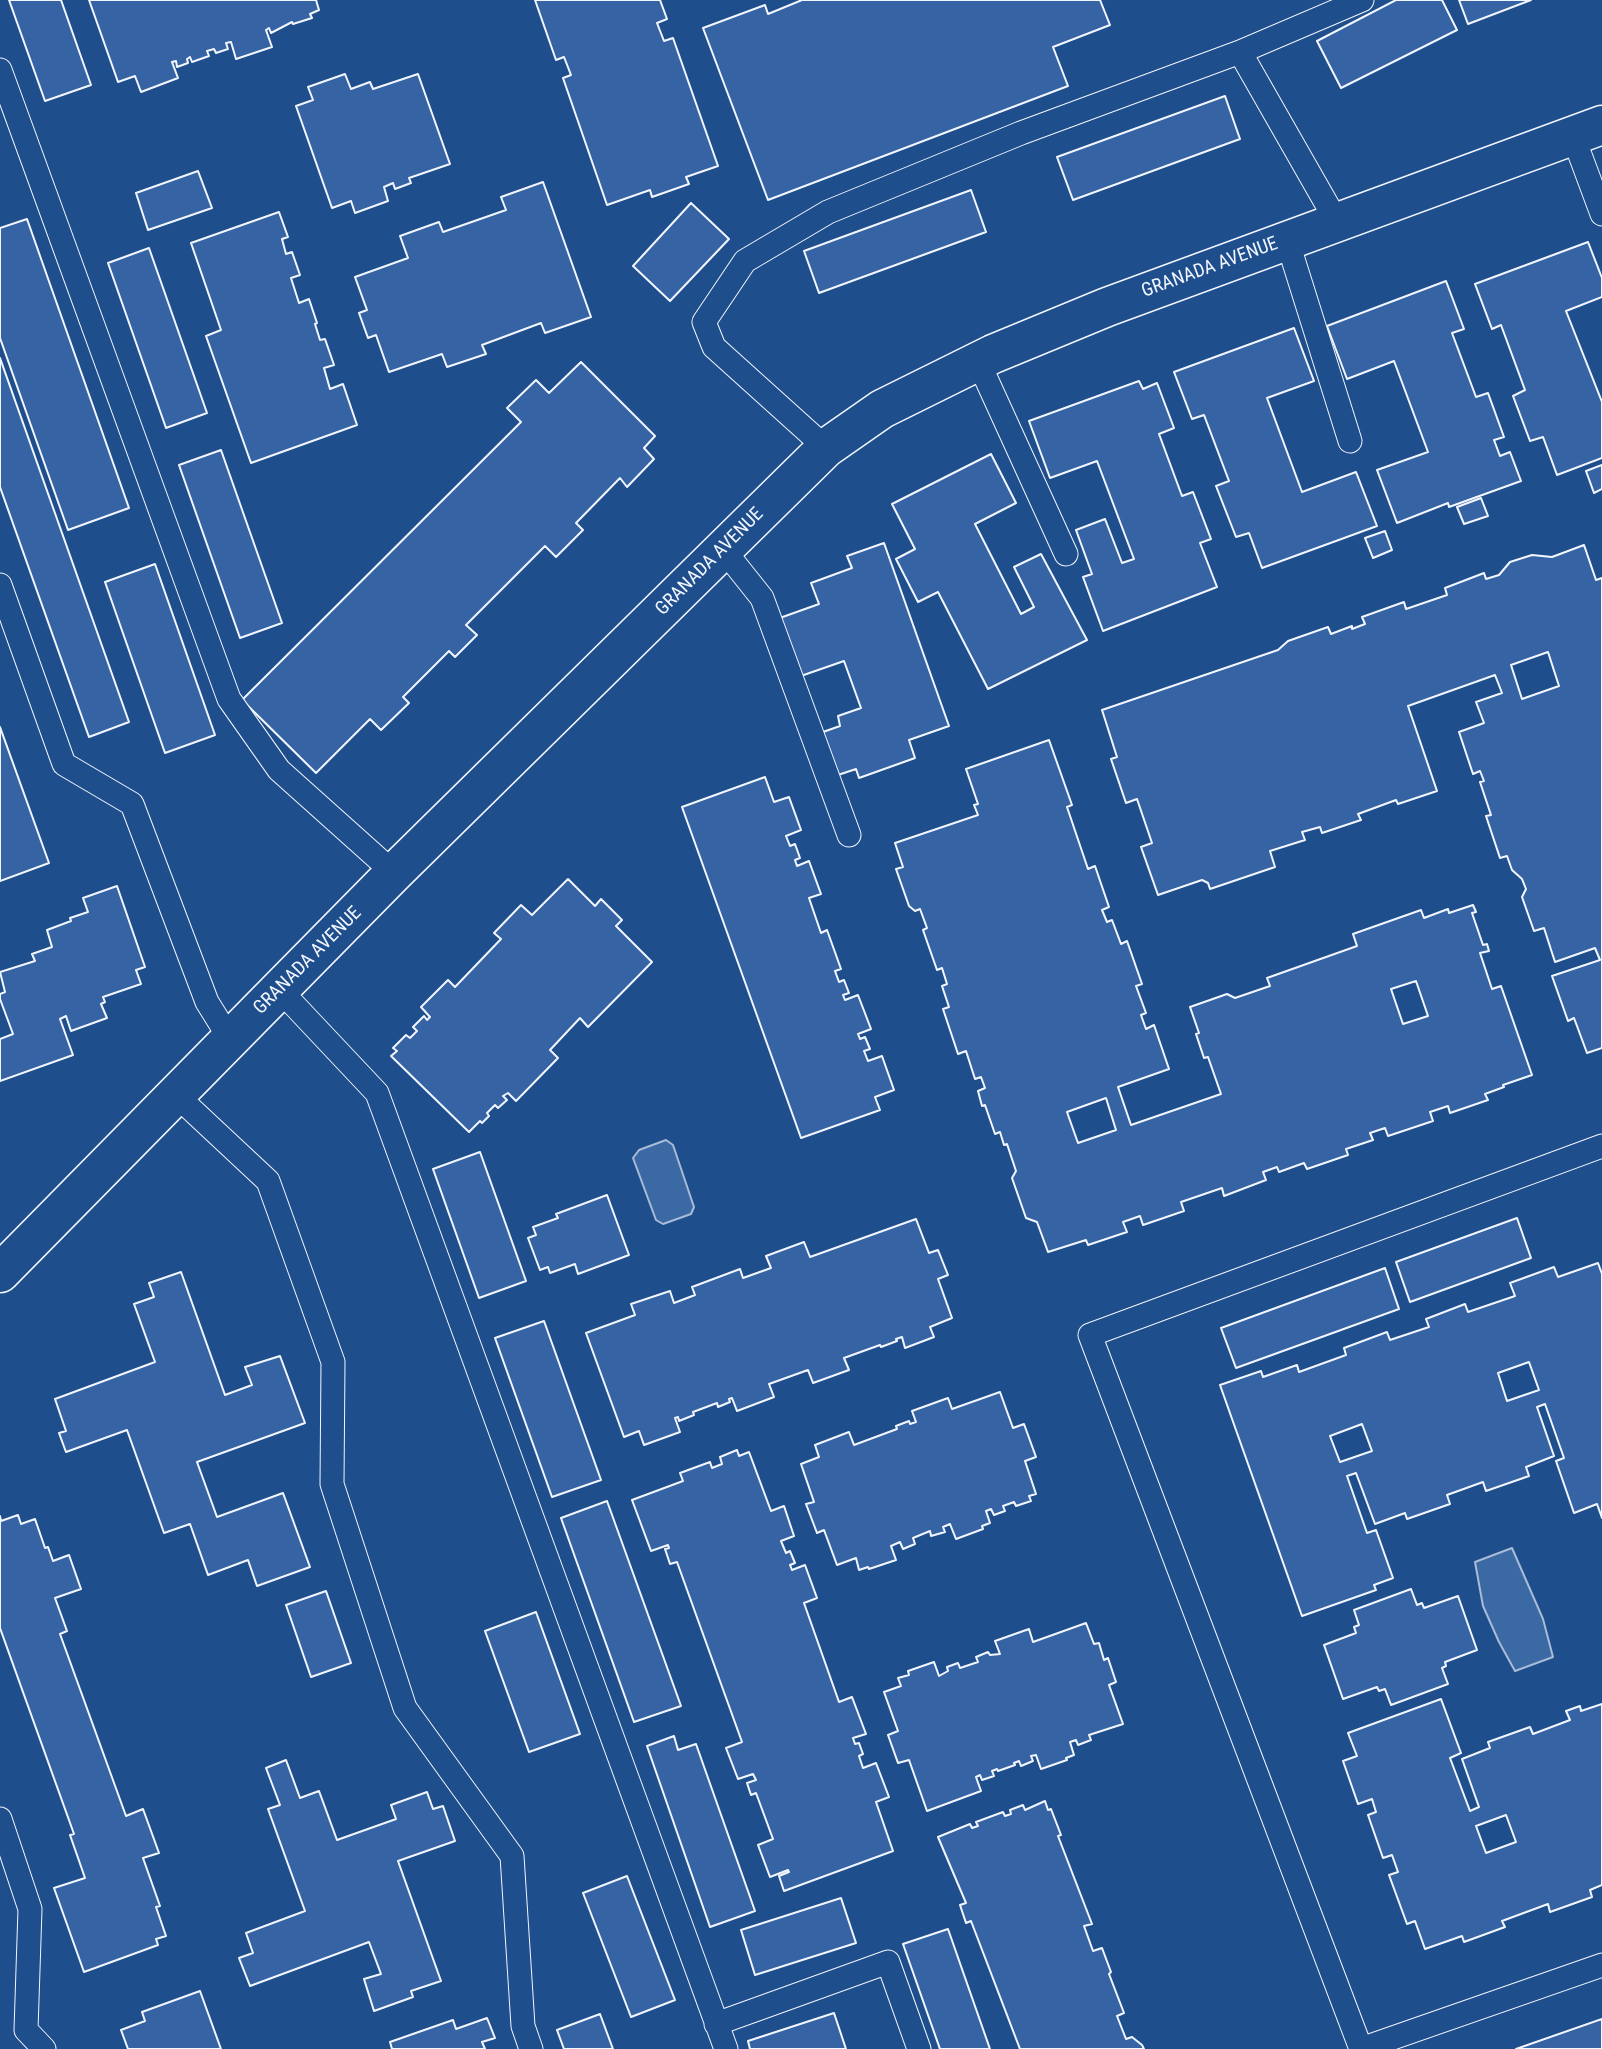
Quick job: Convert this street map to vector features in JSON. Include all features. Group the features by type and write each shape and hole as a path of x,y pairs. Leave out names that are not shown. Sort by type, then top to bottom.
{"street":[{"name":"GRANADA AVENUE","path":"0,1273 394,873 826,447 882,409 978,361 1107,307 1588,131"}],"lane":[{"path":"826,447 714,347 704,322 745,261 828,212 1021,133 1240,52 1362,0"},
{"path":"1240,52 1337,222"},
{"path":"0,70 229,699 279,770 394,873"},
{"path":"1588,131 1602,214"},
{"path":"1287,240 1350,441"},
{"path":"978,361 1066,554"},
{"path":"723,549 762,598 849,835"},
{"path":"0,585 64,764 132,804 207,1002 230,1039"},
{"path":"279,990 377,1093 726,2049"},
{"path":"176,1095 268,1181 333,1362 332,1484 405,1708 512,1856 523,2026 531,2049"},
{"path":"1602,1146 1090,1335 1361,2049 1602,1965"},
{"path":"0,1819 30,1909 26,2030 44,2049"},
{"path":"716,2024 888,1962 919,2049"}],"water":[{"path":"666,1140 673,1145 694,1207 691,1214 663,1224 656,1220 633,1158 639,1150"},
{"path":"1512,1548 1543,1619 1553,1657 1515,1671 1483,1606 1475,1562"}],"building":[{"path":"9,0 61,0 91,85 45,101"},
{"path":"89,0 316,0 319,10 310,14 312,18 293,24 292,22 271,33 269,28 266,30 272,47 236,59 231,42 226,43 228,49 216,53 214,49 207,51 209,56 192,62 190,57 187,59 188,63 177,67 176,61 172,62 178,78 141,92 135,76 118,82"},
{"path":"535,0 660,0 667,19 657,23 664,41 673,38 718,166 686,177 689,184 652,197 650,190 607,205 563,78 571,75 564,57 556,60"},
{"path":"802,0 1100,0 1110,25 1053,47 1068,86 768,200 703,28 765,5 768,14"},
{"path":"1396,0 1442,0 1457,30 1341,88 1317,41"},
{"path":"1459,0 1531,0 1468,24"},
{"path":"345,74 351,89 370,82 373,89 418,74 450,164 409,178 411,183 395,189 393,183 384,187 388,201 355,213 351,201 332,208 296,106 313,100 308,87"},
{"path":"1225,96 1240,139 1073,200 1057,157"},
{"path":"198,171 212,208 148,230 136,193"},
{"path":"543,182 591,317 545,333 541,323 482,345 486,354 447,367 442,354 389,372 376,335 368,338 359,313 367,310 355,277 408,258 400,236 439,222 443,232 506,210 501,197"},
{"path":"971,190 986,232 819,293 804,251"},
{"path":"691,203 729,239 670,301 633,266"},
{"path":"279,212 288,237 282,239 286,254 292,252 300,275 291,278 299,303 309,299 320,340 325,339 334,365 324,368 330,389 343,384 357,425 251,463 206,336 221,330 191,243"},
{"path":"27,219 129,508 68,530 0,338 0,228"},
{"path":"1588,242 1602,278 1602,297 1566,311 1602,402 1602,458 1557,475 1543,437 1530,441 1513,396 1525,390 1501,325 1492,329 1475,284"},
{"path":"149,248 207,413 166,428 108,263"},
{"path":"1446,281 1464,329 1452,333 1476,397 1488,393 1504,437 1494,440 1500,456 1510,452 1521,481 1449,507 1448,503 1397,523 1377,470 1428,452 1394,361 1347,379 1327,326"},
{"path":"1294,328 1314,381 1267,398 1302,492 1356,472 1377,526 1262,568 1249,533 1236,537 1216,486 1229,481 1204,415 1192,419 1174,372"},
{"path":"0,358 129,722 89,737 0,487"},
{"path":"581,362 655,436 644,448 654,459 627,487 620,478 576,523 583,530 556,557 545,546 466,625 477,635 455,657 449,651 403,697 409,703 381,730 370,719 316,773 242,700 521,422 507,408 536,380 549,393"},
{"path":"1139,381 1143,389 1157,383 1174,428 1159,434 1182,496 1193,492 1211,539 1200,543 1217,587 1103,631 1083,577 1092,574 1076,530 1105,519 1122,563 1134,559 1097,461 1050,478 1029,421"},
{"path":"221,450 282,623 240,638 179,465"},
{"path":"991,454 1016,503 975,524 1021,614 1034,607 1014,567 1041,554 1087,640 988,689 938,592 918,602 896,559 915,549 892,504"},
{"path":"1602,465 1602,489 1594,493 1586,471"},
{"path":"1481,498 1488,516 1464,524 1457,507"},
{"path":"1385,531 1392,550 1373,558 1365,538"},
{"path":"884,543 949,726 909,740 915,758 859,778 856,769 838,775 823,732 840,726 838,716 861,708 844,661 798,677 777,619 819,604 811,583 852,568 847,556"},
{"path":"1584,545 1596,580 1602,578 1602,1048 1587,1053 1574,1018 1568,1021 1552,976 1600,960 1595,948 1555,962 1544,928 1534,931 1522,897 1526,889 1522,879 1512,870 1507,856 1500,858 1486,816 1491,815 1480,782 1484,781 1480,771 1473,774 1459,732 1484,723 1476,702 1502,693 1495,675 1408,706 1437,791 1398,804 1396,800 1358,814 1361,820 1322,833 1320,827 1302,832 1305,840 1270,851 1275,867 1210,889 1208,883 1202,880 1158,895 1141,847 1152,843 1137,799 1126,803 1111,759 1117,757 1102,710 1278,650 1288,641 1328,627 1331,634 1352,626 1352,629 1365,624 1362,617 1404,602 1406,609 1447,595 1445,588 1484,573 1486,579 1499,575 1510,562 1532,555 1552,557","holes":["1548,652 1559,686 1522,699 1511,665"]},
{"path":"155,564 215,735 165,753 105,582"},
{"path":"0,727 49,863 0,881"},
{"path":"1049,740 1072,805 1067,807 1088,869 1095,866 1109,907 1102,910 1107,922 1112,920 1121,944 1127,941 1142,984 1136,986 1146,1013 1141,1015 1146,1029 1154,1025 1169,1069 1118,1087 1131,1125 1221,1094 1208,1057 1204,1058 1190,1007 1227,994 1235,998 1270,986 1267,978 1357,946 1353,934 1421,910 1424,918 1448,909 1449,913 1473,905 1476,912 1472,913 1483,945 1487,944 1489,951 1480,953 1492,989 1501,986 1532,1075 1485,1094 1488,1100 1450,1113 1448,1106 1430,1112 1433,1121 1388,1136 1385,1128 1370,1133 1373,1140 1346,1149 1348,1155 1307,1169 1304,1163 1279,1172 1277,1167 1263,1172 1266,1180 1224,1196 1222,1188 1181,1202 1184,1211 1143,1225 1140,1216 1123,1222 1127,1232 1088,1245 1086,1240 1048,1252 1037,1222 1026,1218 1012,1178 1016,1171 1007,1144 1004,1145 1000,1132 995,1134 985,1105 982,1106 978,1091 985,1088 981,1077 975,1079 966,1051 958,1054 943,1009 949,1007 942,986 947,984 942,968 937,970 923,930 927,928 920,909 915,911 909,906 896,869 903,867 895,843 978,815 974,805 978,804 966,769","holes":["1416,981 1428,1016 1403,1024 1391,989","1106,1098 1116,1130 1078,1143 1067,1112"]},
{"path":"765,777 774,802 789,797 801,830 786,836 790,846 795,844 800,858 795,860 797,866 809,861 821,894 809,898 821,933 827,930 841,969 835,971 839,982 844,980 849,993 843,995 845,1000 858,995 871,1029 858,1034 860,1039 865,1037 870,1049 864,1051 868,1061 882,1056 894,1090 875,1097 880,1110 801,1138 682,807"},
{"path":"568,879 595,906 601,899 622,920 616,926 652,962 588,1027 580,1018 550,1050 558,1058 516,1101 508,1093 503,1096 507,1100 498,1108 495,1105 487,1113 489,1116 469,1132 391,1056 397,1051 393,1048 406,1035 410,1038 417,1031 413,1027 424,1016 427,1020 430,1017 421,1007 448,980 455,987 501,939 494,933 521,905 532,915"},
{"path":"117,886 145,967 136,970 141,984 103,997 105,1002 101,1004 107,1018 71,1031 66,1016 60,1019 73,1055 0,1081 0,1039 13,1034 0,999 0,994 5,992 0,972 35,961 32,954 52,947 47,930 88,912 83,898"},
{"path":"480,1152 526,1281 479,1298 433,1169"},
{"path":"607,1195 629,1255 578,1274 575,1264 550,1273 548,1267 540,1270 528,1238 536,1235 533,1227 558,1218 556,1214"},
{"path":"1517,1218 1531,1258 1410,1302 1396,1262"},
{"path":"916,1219 929,1253 938,1250 948,1275 938,1279 952,1318 930,1327 934,1337 905,1348 902,1337 881,1347 880,1345 844,1358 849,1370 813,1383 808,1370 769,1384 774,1397 737,1411 732,1398 729,1399 730,1402 718,1407 717,1403 693,1412 694,1415 679,1421 678,1417 675,1418 680,1432 644,1445 639,1431 624,1437 586,1333 635,1315 631,1304 670,1291 674,1303 695,1295 692,1287 740,1269 743,1278 771,1268 766,1256 804,1242 810,1257"},
{"path":"1598,1263 1602,1274 1602,1518 1597,1504 1574,1513 1556,1461 1564,1458 1545,1404 1537,1407 1554,1456 1526,1467 1529,1476 1486,1491 1483,1482 1447,1495 1450,1504 1407,1519 1405,1513 1375,1524 1356,1473 1347,1476 1367,1533 1376,1530 1393,1578 1374,1585 1376,1590 1302,1616 1220,1385 1261,1371 1263,1377 1297,1365 1299,1372 1346,1355 1344,1348 1387,1332 1390,1340 1429,1327 1426,1319 1465,1304 1468,1312 1515,1296 1510,1283 1554,1267 1558,1277","holes":["1529,1362 1539,1390 1507,1401 1498,1373","1362,1424 1372,1451 1340,1462 1330,1436"]},
{"path":"1385,1268 1399,1309 1236,1368 1221,1328"},
{"path":"181,1272 225,1395 252,1385 245,1367 280,1356 305,1423 197,1462 217,1517 283,1493 310,1567 257,1586 248,1560 208,1575 190,1524 164,1533 127,1430 66,1452 59,1433 66,1431 55,1399 155,1362 134,1304 154,1297 149,1283"},
{"path":"544,1321 601,1480 552,1497 495,1338"},
{"path":"1000,1392 1013,1428 1024,1424 1036,1457 1025,1461 1036,1494 1029,1496 1031,1501 1016,1506 1014,1502 1003,1506 1005,1511 994,1515 991,1509 986,1511 990,1523 982,1526 983,1529 956,1539 950,1524 943,1527 945,1532 931,1536 930,1531 913,1538 915,1544 903,1549 900,1542 891,1546 896,1560 869,1569 859,1570 856,1558 837,1565 824,1530 817,1533 806,1504 814,1502 801,1464 819,1457 815,1445 849,1432 854,1445 897,1429 896,1426 909,1421 910,1424 916,1422 912,1411 948,1398 952,1409"},
{"path":"737,1450 739,1456 749,1452 771,1511 784,1506 794,1536 781,1541 786,1553 790,1551 795,1563 790,1565 792,1570 805,1565 817,1598 804,1603 839,1702 852,1697 866,1734 853,1738 855,1744 859,1743 863,1754 859,1756 863,1768 876,1763 889,1797 876,1802 893,1851 784,1891 779,1876 789,1872 788,1870 770,1877 758,1845 773,1839 756,1793 751,1795 747,1783 756,1780 753,1774 738,1779 726,1748 742,1742 677,1562 670,1564 665,1549 669,1548 668,1545 651,1551 632,1500 683,1481 680,1473 710,1462 712,1468 722,1464 720,1457"},
{"path":"607,1501 681,1706 634,1722 561,1518"},
{"path":"18,1515 21,1524 35,1519 45,1548 48,1547 53,1561 69,1555 81,1589 55,1598 67,1631 60,1634 126,1816 143,1809 159,1853 143,1858 160,1906 156,1907 166,1936 156,1939 158,1945 84,1972 54,1888 85,1878 70,1835 74,1834 0,1628 0,1516 1,1521"},
{"path":"1411,1589 1417,1605 1422,1603 1424,1608 1458,1596 1477,1650 1445,1662 1446,1666 1442,1668 1448,1684 1391,1705 1385,1689 1379,1691 1377,1687 1343,1699 1324,1645 1356,1633 1354,1627 1359,1625 1354,1610"},
{"path":"326,1591 351,1663 311,1677 286,1605"},
{"path":"536,1612 580,1734 529,1752 485,1631"},
{"path":"1086,1623 1094,1644 1099,1643 1104,1660 1108,1658 1116,1682 1109,1685 1123,1724 1089,1735 1091,1740 1078,1745 1076,1740 1070,1742 1074,1755 1066,1758 1067,1760 1041,1769 1036,1755 1031,1756 1033,1761 1021,1766 1019,1761 1014,1763 1015,1765 992,1771 994,1776 982,1780 980,1775 976,1777 981,1791 927,1811 909,1760 898,1763 888,1735 898,1731 884,1692 901,1686 898,1678 909,1675 908,1671 934,1662 939,1676 948,1671 947,1667 958,1663 960,1668 978,1662 976,1657 988,1652 990,1655 1000,1654 995,1641 1029,1629 1033,1642"},
{"path":"1441,1699 1461,1753 1450,1758 1470,1811 1479,1807 1462,1759 1490,1748 1488,1742 1530,1727 1533,1734 1570,1720 1566,1711 1580,1706 1581,1711 1602,1704 1602,1885 1590,1890 1592,1897 1550,1912 1548,1904 1502,1921 1505,1927 1464,1942 1462,1936 1425,1949 1415,1921 1407,1924 1389,1875 1398,1872 1392,1855 1383,1858 1368,1815 1376,1812 1372,1799 1358,1804 1343,1761 1357,1756 1348,1733","holes":["1506,1815 1516,1842 1486,1853 1476,1826"]},
{"path":"674,1736 678,1750 696,1744 755,1911 710,1927 647,1746"},
{"path":"286,1760 300,1798 319,1791 337,1840 396,1819 391,1805 427,1792 433,1809 443,1806 455,1841 398,1861 441,1981 411,1991 413,1997 374,2011 364,1979 381,1974 369,1942 250,1986 239,1958 253,1953 246,1933 305,1911 268,1809 280,1805 266,1768"},
{"path":"1045,1801 1061,1835 1058,1836 1092,1924 1084,1926 1093,1951 1102,1948 1111,1972 1109,1974 1124,2013 1117,2016 1126,2039 1132,2037 1144,2049 1020,2049 971,1921 966,1923 960,1905 966,1903 938,1837 970,1824 972,1828 978,1826 976,1822 1003,1812 1005,1816 1011,1814 1010,1810 1023,1805 1025,1810"},
{"path":"627,1876 675,2000 631,2017 583,1893"},
{"path":"841,1898 856,1943 755,1975 741,1930"},
{"path":"948,1929 990,2049 940,2049 903,1944"},
{"path":"200,1991 221,2049 128,2049 121,2030 145,2021 142,2012"},
{"path":"834,2013 846,2049 750,2049 748,2041"},
{"path":"600,2014 613,2049 564,2049 557,2030"},
{"path":"487,2018 495,2038 482,2042 485,2049 392,2049 390,2042 453,2020 456,2029"},
{"path":"1602,2019 1602,2049 1516,2049"}]}
